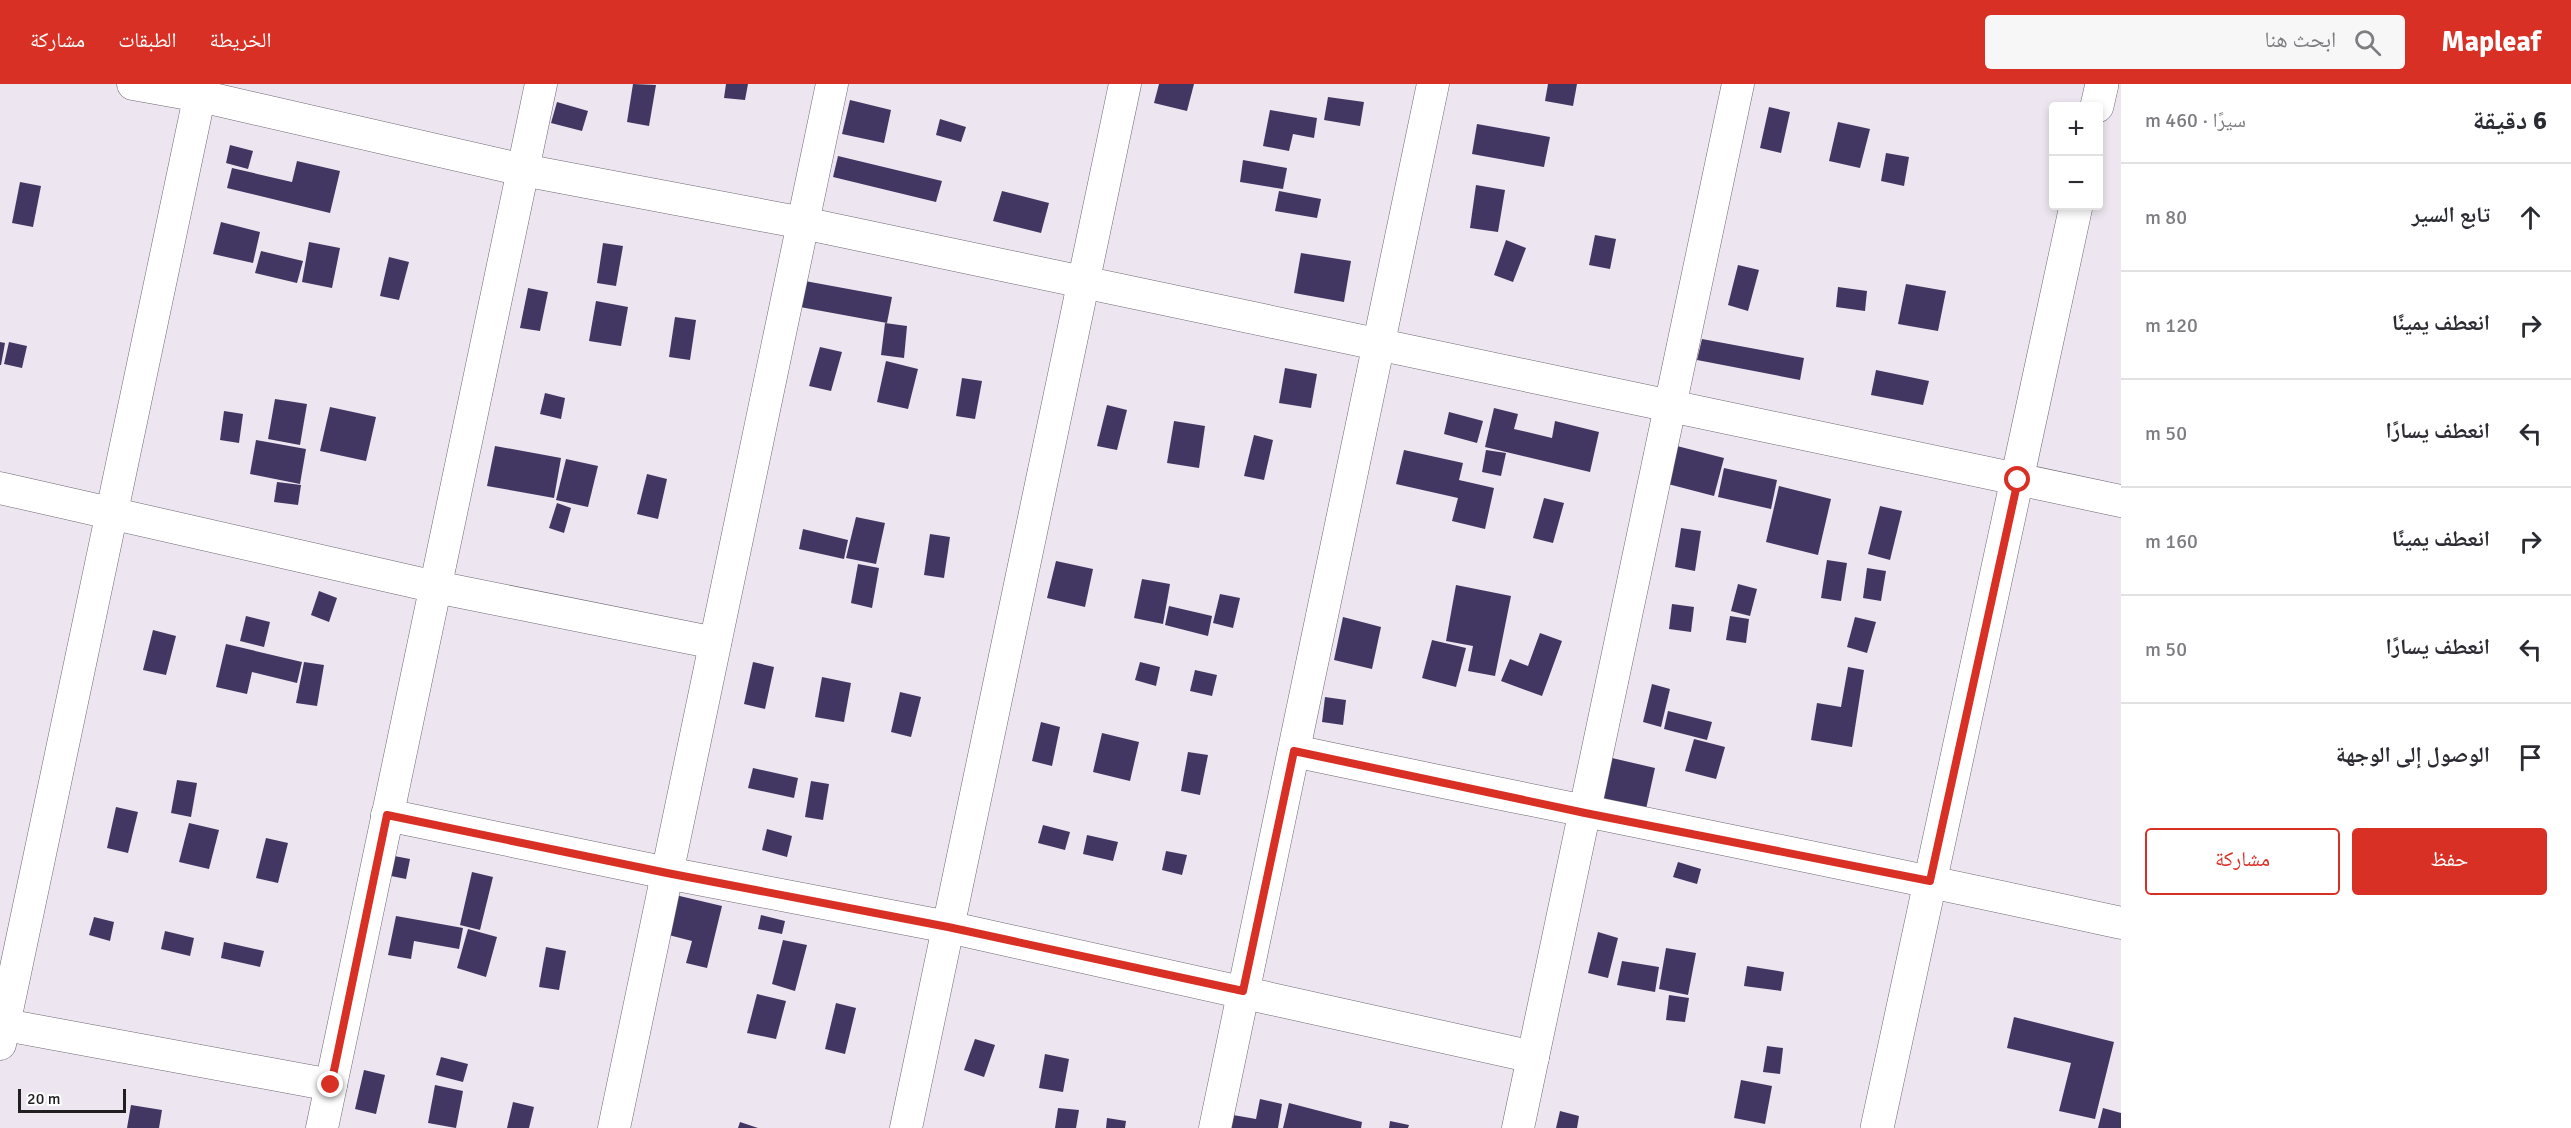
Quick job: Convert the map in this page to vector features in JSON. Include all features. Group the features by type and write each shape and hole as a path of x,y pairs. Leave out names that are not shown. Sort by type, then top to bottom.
{"street":[{"path":"133,84 201,90 523,170 803,223 1669,408 2121,501"},
{"path":"322,1128 541,84"},
{"path":"614,1128 832,84"},
{"path":"906,1128 1125,84"},
{"path":"1215,1128 1433,84"},
{"path":"1518,1128 1738,84"},
{"path":"2098,102 2102,84"},
{"path":"201,90 1,1031 331,1085"},
{"path":"1877,1128 2075,210"},
{"path":"0,488 435,587 716,643"},
{"path":"1294,751 1585,813 1930,881 2121,923"},
{"path":"387,815 667,873 948,927 1533,1057"}],"building":[{"path":"633,84 656,85 649,126 627,122"},
{"path":"726,84 748,84 745,100 724,98"},
{"path":"1159,84 1194,84 1187,111 1154,103"},
{"path":"1548,84 1577,84 1573,106 1545,101"},
{"path":"1328,97 1364,102 1360,126 1324,120"},
{"path":"850,100 891,110 884,143 842,134"},
{"path":"557,102 588,111 582,131 551,123"},
{"path":"1769,107 1790,112 1781,153 1760,148"},
{"path":"1270,110 1317,118 1314,138 1293,134 1289,151 1263,146"},
{"path":"940,119 966,127 961,142 936,135"},
{"path":"1838,122 1870,129 1860,168 1829,161"},
{"path":"1477,124 1550,137 1544,167 1472,154"},
{"path":"230,145 253,151 248,169 226,163"},
{"path":"1886,153 1909,157 1904,186 1881,181"},
{"path":"838,156 942,181 936,202 833,177"},
{"path":"1243,160 1287,168 1283,189 1240,182"},
{"path":"297,161 340,171 330,213 227,188 232,168 292,182"},
{"path":"20,182 41,186 33,227 12,223"},
{"path":"1476,185 1505,190 1498,232 1470,228"},
{"path":"1002,191 1049,203 1041,233 993,221"},
{"path":"1279,191 1321,199 1317,218 1275,211"},
{"path":"221,222 260,232 253,263 213,254"},
{"path":"1595,235 1616,239 1610,269 1589,265"},
{"path":"1506,240 1526,248 1513,282 1494,275"},
{"path":"309,242 340,248 332,288 302,282"},
{"path":"603,243 623,246 616,286 597,283"},
{"path":"261,251 303,261 297,283 255,273"},
{"path":"1301,253 1351,261 1344,302 1294,293"},
{"path":"389,257 409,262 399,300 380,296"},
{"path":"1738,265 1759,270 1748,311 1728,305"},
{"path":"805,281 892,297 887,323 800,307"},
{"path":"1906,284 1946,291 1938,331 1898,324"},
{"path":"1838,287 1867,291 1865,311 1836,307"},
{"path":"528,288 548,292 540,331 520,328"},
{"path":"596,301 628,307 621,346 589,341"},
{"path":"675,317 696,320 690,360 669,357"},
{"path":"885,323 907,326 904,358 881,355"},
{"path":"1702,339 1804,358 1800,380 1697,360"},
{"path":"0,342 5,343 1,365 0,365"},
{"path":"9,342 27,346 22,368 4,364"},
{"path":"820,347 842,352 831,391 809,386"},
{"path":"886,361 918,369 908,409 877,402"},
{"path":"1285,368 1317,374 1311,408 1279,403"},
{"path":"1876,370 1929,381 1923,405 1871,395"},
{"path":"962,378 982,381 975,419 956,416"},
{"path":"545,393 565,398 561,419 540,414"},
{"path":"275,399 307,404 300,445 268,439"},
{"path":"1107,405 1127,410 1117,450 1097,446"},
{"path":"330,407 376,417 366,461 320,451"},
{"path":"1494,408 1518,414 1514,429 1552,438 1555,421 1599,432 1590,472 1485,447"},
{"path":"224,411 243,414 239,443 220,440"},
{"path":"1449,412 1483,421 1477,443 1444,434"},
{"path":"1174,421 1205,426 1199,468 1167,463"},
{"path":"1254,435 1273,440 1264,480 1244,476"},
{"path":"256,440 306,449 300,484 250,474"},
{"path":"495,446 561,458 554,498 487,486"},
{"path":"1677,446 1724,458 1714,496 1668,484"},
{"path":"1404,450 1463,463 1459,480 1494,488 1485,529 1452,521 1458,498 1396,484"},
{"path":"1486,450 1506,453 1501,476 1482,472"},
{"path":"566,459 598,466 588,507 556,500"},
{"path":"1724,468 1777,480 1771,509 1718,497"},
{"path":"647,474 667,479 658,519 637,514"},
{"path":"277,482 301,485 298,505 274,502"},
{"path":"1779,486 1831,499 1818,555 1766,542"},
{"path":"1544,498 1564,503 1553,543 1533,538"},
{"path":"557,503 571,508 564,533 549,528"},
{"path":"1880,506 1902,511 1890,560 1868,554"},
{"path":"856,517 885,523 876,564 846,558"},
{"path":"1681,528 1701,531 1695,571 1675,567"},
{"path":"803,529 848,540 844,559 799,549"},
{"path":"930,534 950,537 944,578 924,575"},
{"path":"1827,560 1847,563 1841,601 1821,598"},
{"path":"1056,561 1093,569 1085,607 1047,598"},
{"path":"858,564 879,568 872,608 851,603"},
{"path":"1867,568 1886,571 1881,601 1863,598"},
{"path":"1142,579 1170,584 1163,624 1134,618"},
{"path":"1738,584 1757,589 1750,616 1731,611"},
{"path":"1456,585 1511,596 1495,676 1468,671 1473,646 1446,641"},
{"path":"319,591 337,598 329,622 311,615"},
{"path":"1220,594 1240,598 1233,628 1213,623"},
{"path":"1672,604 1694,607 1691,632 1669,629"},
{"path":"1169,606 1212,616 1208,636 1165,625"},
{"path":"246,616 270,622 264,647 240,641"},
{"path":"1730,616 1749,619 1746,643 1726,640"},
{"path":"1343,617 1381,627 1372,669 1334,660"},
{"path":"1855,617 1876,622 1867,653 1847,647"},
{"path":"153,630 176,636 166,675 143,670"},
{"path":"1540,633 1562,641 1542,696 1501,681 1510,659 1528,666"},
{"path":"1432,640 1466,648 1456,687 1422,678"},
{"path":"226,644 302,662 297,683 252,672 247,694 216,687"},
{"path":"304,662 324,665 317,706 296,703"},
{"path":"753,662 774,667 765,709 744,704"},
{"path":"1140,662 1160,667 1156,686 1135,680"},
{"path":"1848,667 1864,670 1852,747 1811,740 1817,703 1841,707"},
{"path":"1195,670 1217,675 1212,696 1190,691"},
{"path":"822,677 851,683 844,722 815,717"},
{"path":"1652,684 1670,689 1661,727 1643,722"},
{"path":"900,692 921,697 911,737 891,732"},
{"path":"1325,697 1346,700 1343,725 1322,722"},
{"path":"1668,711 1712,722 1707,740 1664,729"},
{"path":"1041,722 1060,727 1052,766 1032,761"},
{"path":"1102,733 1139,742 1130,781 1093,772"},
{"path":"1694,739 1725,747 1716,779 1685,771"},
{"path":"1188,752 1208,755 1200,795 1181,791"},
{"path":"1612,758 1655,768 1646,809 1603,798"},
{"path":"753,768 798,778 794,798 748,788"},
{"path":"177,780 197,783 191,817 171,813"},
{"path":"811,781 829,784 823,820 805,817"},
{"path":"116,807 138,812 128,853 107,848"},
{"path":"189,823 219,830 209,869 179,862"},
{"path":"1043,825 1070,832 1065,850 1038,843"},
{"path":"767,829 792,836 787,857 762,850"},
{"path":"1087,835 1118,842 1113,861 1083,854"},
{"path":"266,838 288,843 278,883 256,878"},
{"path":"1166,851 1187,855 1182,875 1162,870"},
{"path":"384,854 410,859 406,879 381,874"},
{"path":"1678,862 1701,869 1697,884 1673,877"},
{"path":"472,872 493,877 480,930 460,925"},
{"path":"667,893 722,906 707,968 686,963 692,941 657,932"},
{"path":"761,915 785,921 782,934 758,929"},
{"path":"396,916 463,928 459,949 414,941 411,959 388,955"},
{"path":"94,917 114,922 110,941 89,935"},
{"path":"468,929 497,937 486,977 457,968"},
{"path":"165,931 194,938 190,956 161,949"},
{"path":"1598,932 1618,938 1608,978 1588,973"},
{"path":"783,940 807,945 795,991 772,984"},
{"path":"224,942 264,951 260,967 221,958"},
{"path":"546,947 566,951 559,990 539,987"},
{"path":"1666,948 1696,953 1688,995 1659,989"},
{"path":"1622,961 1659,967 1655,992 1617,985"},
{"path":"1747,966 1784,972 1781,991 1744,986"},
{"path":"757,994 786,1001 776,1039 747,1033"},
{"path":"1669,995 1689,998 1685,1022 1666,1020"},
{"path":"836,1003 856,1008 845,1054 825,1049"},
{"path":"2014,1017 2114,1042 2095,1119 2059,1111 2071,1063 2007,1048"},
{"path":"975,1039 995,1045 984,1077 964,1070"},
{"path":"1767,1046 1783,1048 1780,1074 1763,1072"},
{"path":"1045,1054 1069,1059 1063,1092 1039,1088"},
{"path":"441,1057 468,1064 463,1082 436,1075"},
{"path":"364,1070 385,1075 376,1114 355,1109"},
{"path":"1741,1080 1772,1086 1765,1124 1734,1118"},
{"path":"435,1085 463,1091 456,1128 428,1123"},
{"path":"1260,1099 1282,1104 1278,1128 1231,1128 1233,1115 1256,1119"},
{"path":"513,1102 534,1107 529,1128 507,1128"},
{"path":"1289,1103 1362,1122 1361,1128 1283,1128"},
{"path":"131,1105 162,1110 159,1128 127,1128"},
{"path":"1058,1108 1079,1110 1076,1128 1055,1128"},
{"path":"2103,1108 2121,1113 2121,1128 2098,1128"},
{"path":"1560,1111 1579,1116 1577,1128 1556,1128"},
{"path":"1107,1118 1126,1121 1125,1128 1106,1128"},
{"path":"1390,1121 1409,1125 1408,1128 1389,1128"},
{"path":"740,1122 758,1128 738,1128"}],"route":[{"path":"331,1085 387,815 667,873 948,927 1243,991 1294,751 1585,813 1930,881 2018,480"}]}
